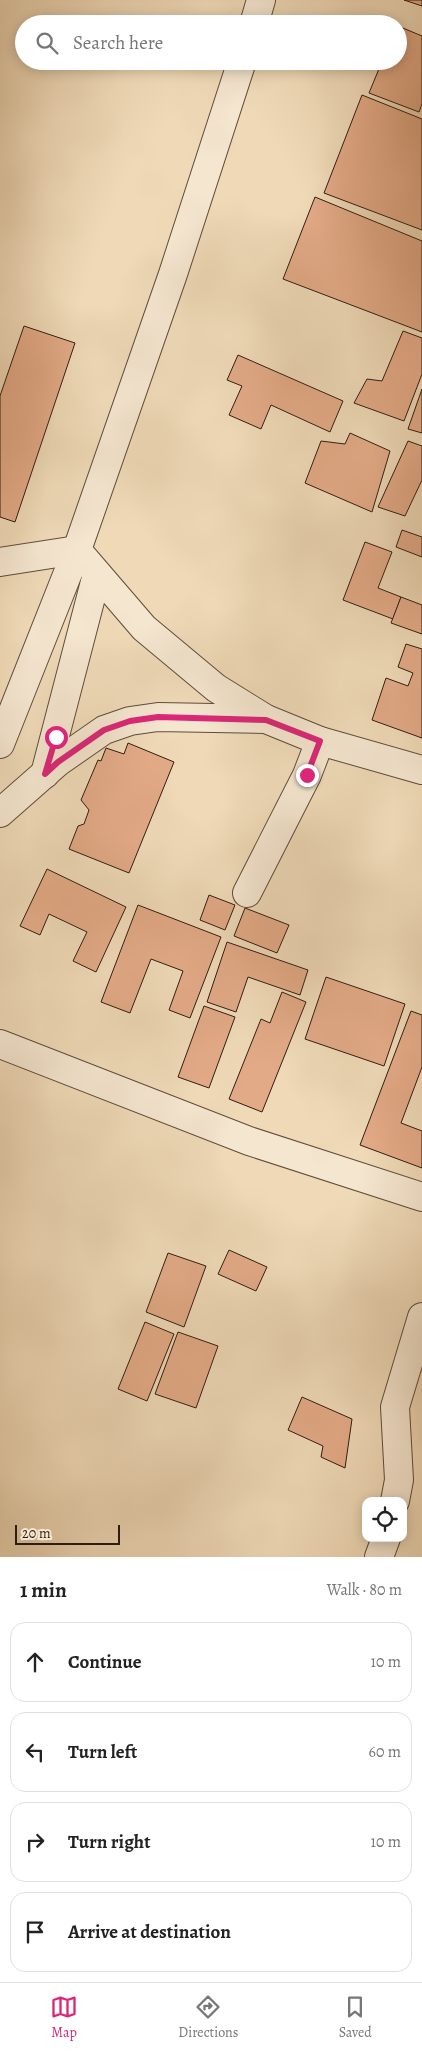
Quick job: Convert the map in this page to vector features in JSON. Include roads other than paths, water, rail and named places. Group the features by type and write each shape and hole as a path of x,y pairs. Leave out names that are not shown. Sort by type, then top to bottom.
{"street":[{"path":"257,15 261,0"},
{"path":"0,744 77,550 173,274 239,70"},
{"path":"0,562 77,550"},
{"path":"77,550 144,628 216,688 266,720 320,741 422,770"},
{"path":"45,774 97,574"},
{"path":"0,813 58,762 104,730 130,721 158,717 266,720"},
{"path":"246,893 307,775 320,741"},
{"path":"0,1044 249,1141 422,1197"},
{"path":"396,1497 399,1480 395,1407 422,1317"},
{"path":"379,1557 385,1542"}]}
